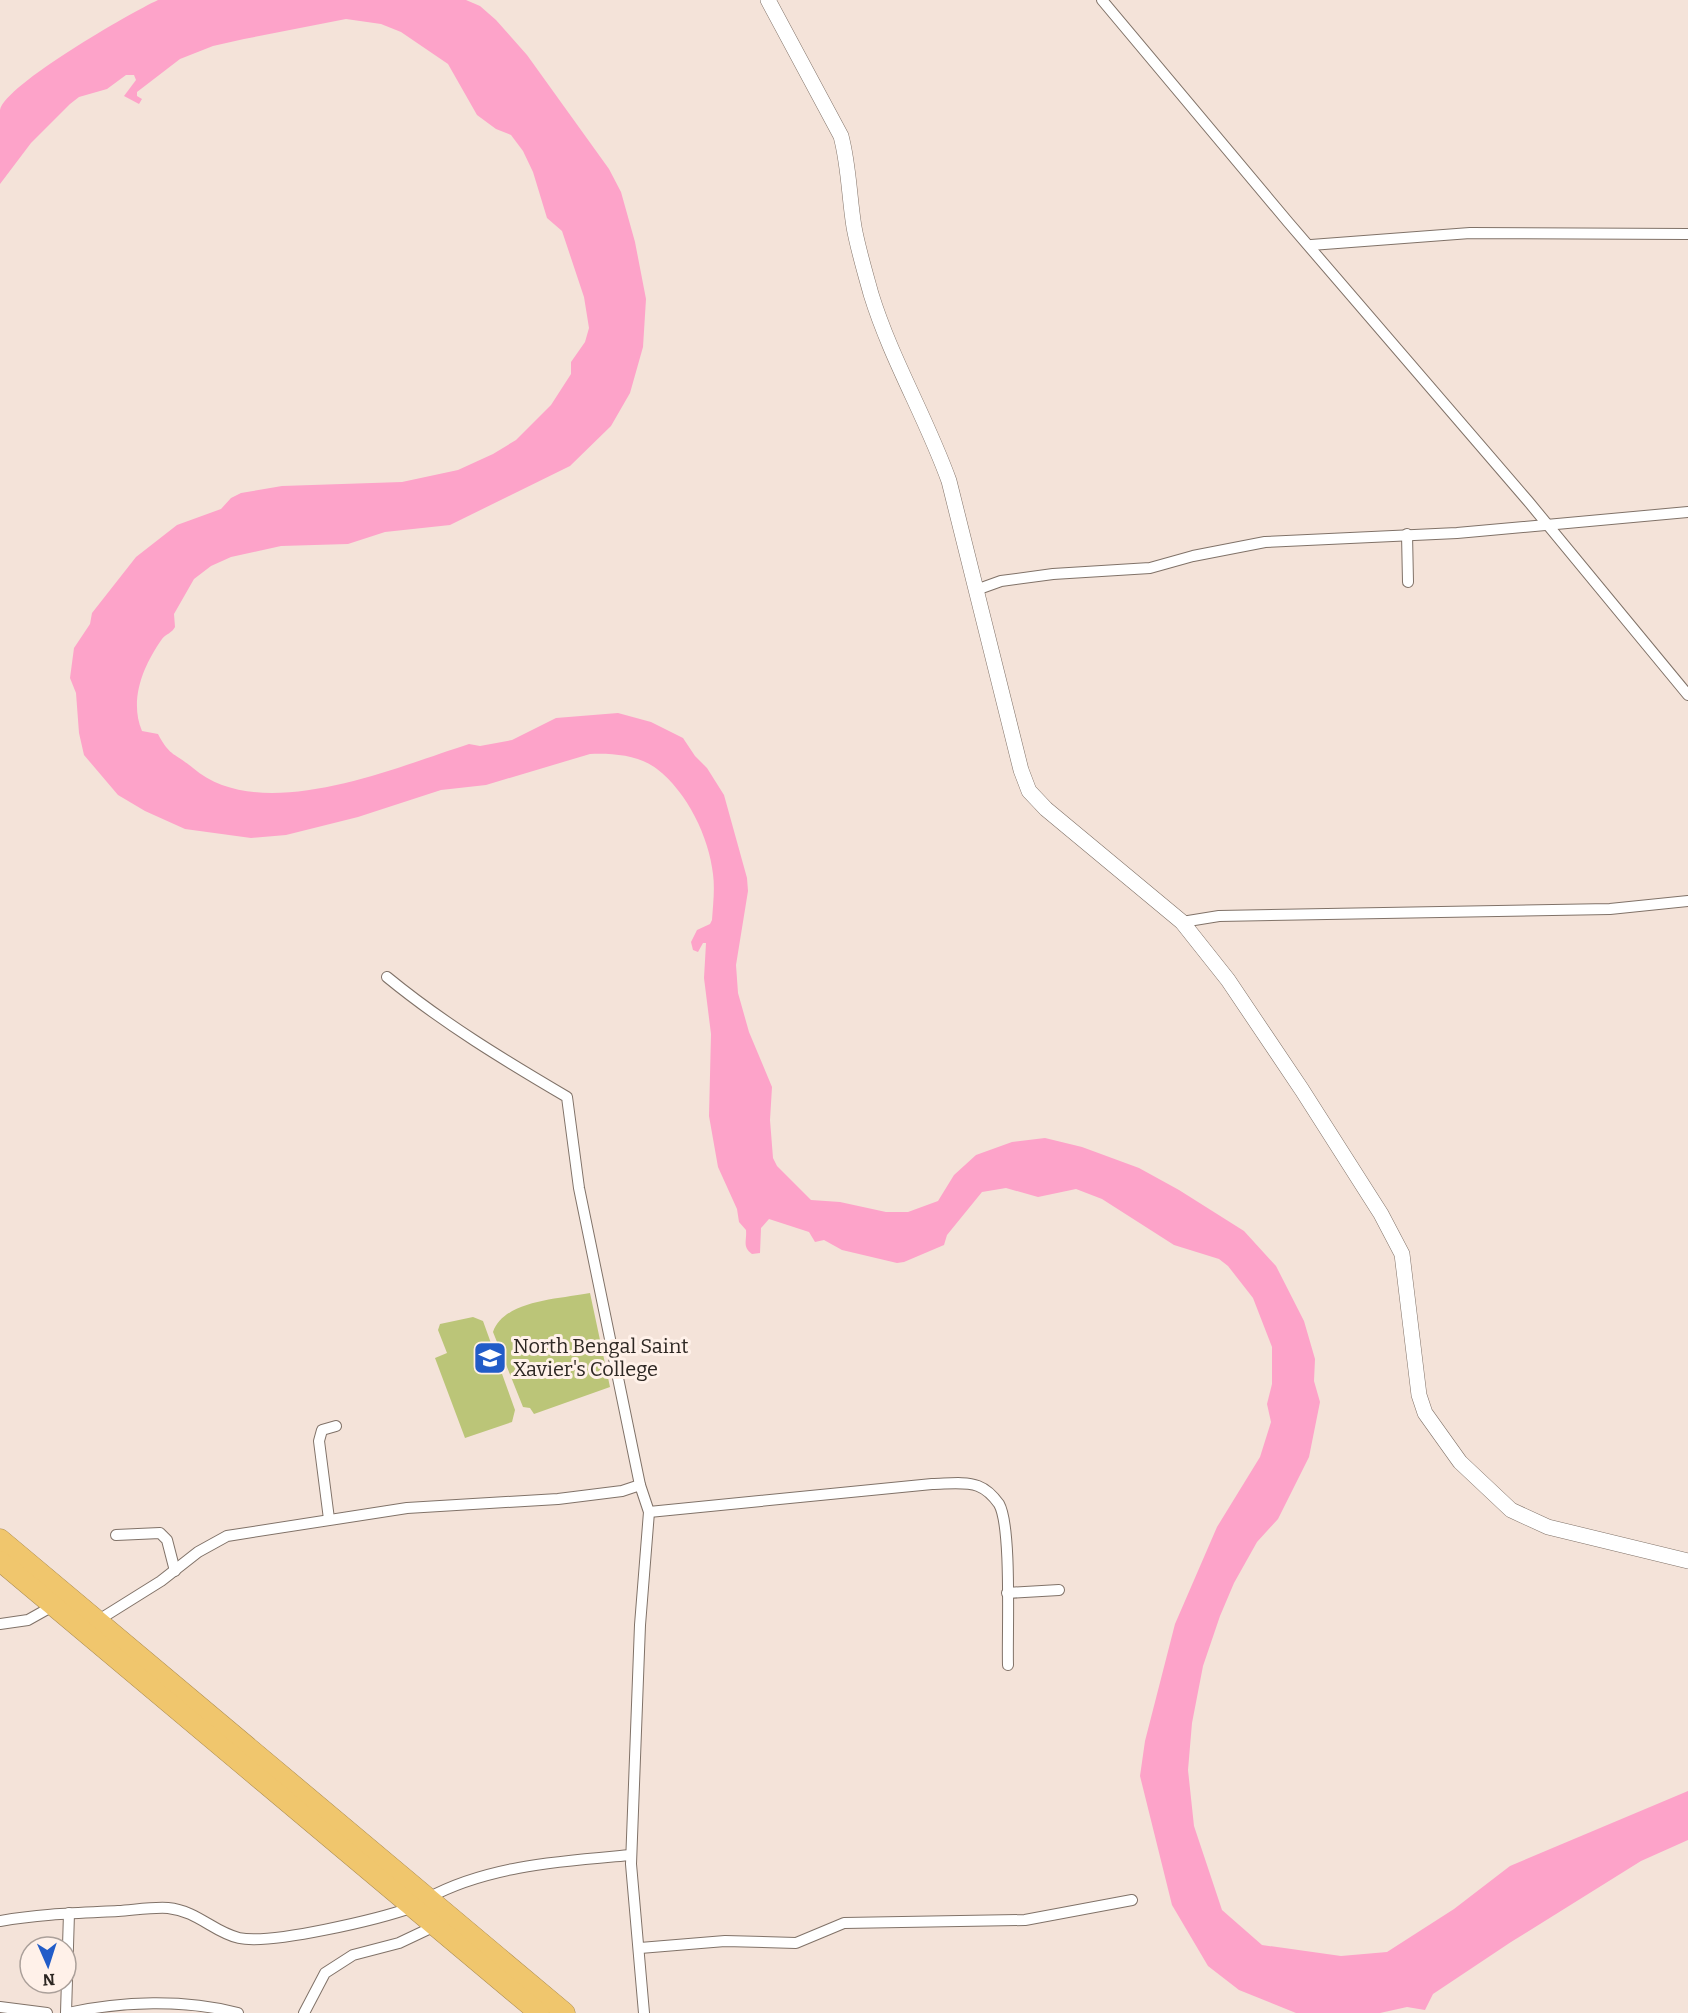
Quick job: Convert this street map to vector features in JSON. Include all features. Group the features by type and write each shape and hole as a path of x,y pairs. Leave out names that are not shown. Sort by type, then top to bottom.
{"highway":[{"path":"0,1539 421,1903 435,1926 539,2013"},
{"path":"0,1561 421,1903 565,2013"}],"street":[{"path":"768,0 841,136 846,155 854,229 871,294 897,364 945,471 960,522 1018,762 1029,791 1046,809 1182,922 1242,1000 1302,1090 1402,1254 1406,1272 1414,1373 1419,1395 1425,1413 1460,1462 1495,1497 1529,1520 1548,1527 1688,1562"},
{"path":"1102,0 1288,222 1311,245 1383,336 1460,420 1688,695"},
{"path":"1311,245 1470,233 1688,234"},
{"path":"976,590 1001,581 1053,574 1150,568 1203,554 1265,542 1547,525 1688,512"},
{"path":"1407,534 1408,582"},
{"path":"1182,922 1219,916 1610,909 1688,902"},
{"path":"387,976 418,1003 492,1053 567,1097 579,1188 640,1485 649,1512 639,1637 631,1855 644,2013"},
{"path":"329,1519 320,1441 322,1430 336,1426"},
{"path":"649,1512 932,1484 978,1486 999,1505 1003,1518 1008,1665"},
{"path":"97,1621 175,1571 198,1552 227,1536 407,1508 558,1498 622,1491 640,1485"},
{"path":"116,1536 160,1533 167,1540 175,1571"},
{"path":"1007,1593 1059,1590"},
{"path":"0,1624 28,1620 53,1606"},
{"path":"0,1922 69,1913 167,1908 191,1913 220,1931 239,1938 253,1939 315,1931 421,1903 470,1879 554,1862 631,1855"},
{"path":"640,1948 726,1941 796,1943 844,1923 1025,1920 1132,1900"},
{"path":"69,1913 67,2013 105,2005 196,2006 238,2013"},
{"path":"304,2013 326,1973 353,1955 407,1940 435,1926"},
{"path":"0,2007 47,2013"}],"green space":[{"path":"590,1293 610,1387 534,1414 530,1408 523,1407 493,1332 499,1321 521,1307"},
{"path":"473,1317 483,1321 515,1410 512,1422 465,1438 435,1358 447,1353 438,1330 440,1324"}],"shaded area":[{"path":"158,0 466,0 480,6 496,20 527,55 609,169 621,192 635,242 646,299 643,347 630,393 611,426 570,466 450,525 385,532 348,544 281,546 231,557 211,566 194,579 174,614 175,627 155,649 144,672 137,707 142,731 158,734 173,754 221,785 254,792 290,792 328,787 366,777 469,744 480,746 512,740 556,718 618,713 651,722 683,738 695,756 707,768 724,795 747,878 748,891 736,965 738,993 749,1032 772,1087 770,1120 773,1158 777,1166 811,1200 840,1202 886,1212 908,1212 938,1201 954,1175 976,1155 1012,1142 1045,1138 1082,1147 1139,1168 1244,1231 1276,1266 1304,1321 1315,1359 1314,1381 1320,1402 1309,1457 1278,1519 1257,1542 1234,1583 1220,1616 1203,1666 1192,1723 1188,1770 1194,1826 1222,1910 1262,1945 1341,1956 1387,1952 1454,1909 1510,1866 1688,1791 1688,1840 1641,1861 1511,1942 1433,1994 1425,2010 1407,2007 1380,2013 1296,2013 1239,1990 1208,1966 1172,1905 1140,1776 1145,1741 1175,1624 1217,1527 1260,1457 1271,1422 1267,1404 1272,1384 1272,1347 1253,1298 1228,1266 1219,1259 1174,1245 1102,1199 1076,1189 1038,1197 1006,1188 982,1192 947,1235 944,1245 904,1262 897,1263 842,1250 824,1240 815,1242 809,1232 769,1219 761,1228 760,1253 752,1254 746,1246 746,1230 739,1222 737,1209 718,1167 709,1116 711,1034 704,978 706,943 703,943 698,952 693,950 691,942 697,930 710,924 712,920 714,885 711,860 695,816 687,803 668,779 650,764 616,755 590,754 486,785 441,790 358,817 286,835 251,838 185,829 145,811 118,795 84,755 79,733 76,693 70,678 74,648 90,624 92,613 136,557 177,525 221,509 231,498 241,493 282,486 402,482 458,470 493,454 516,440 551,405 571,374 571,362 585,342 589,328 584,297 562,231 547,218 533,172 523,151 511,135 496,129 477,115 448,64 401,32 381,24 346,19 213,46 180,59 137,92 137,96 142,99 139,104 124,96 136,80 134,75 126,75 107,89 79,97 70,104 31,143 0,184 0,110 7,98 45,67 71,50"}],"place":[{"name":"North Bengal Saint Xavier's College","path":"490,1358"}]}
